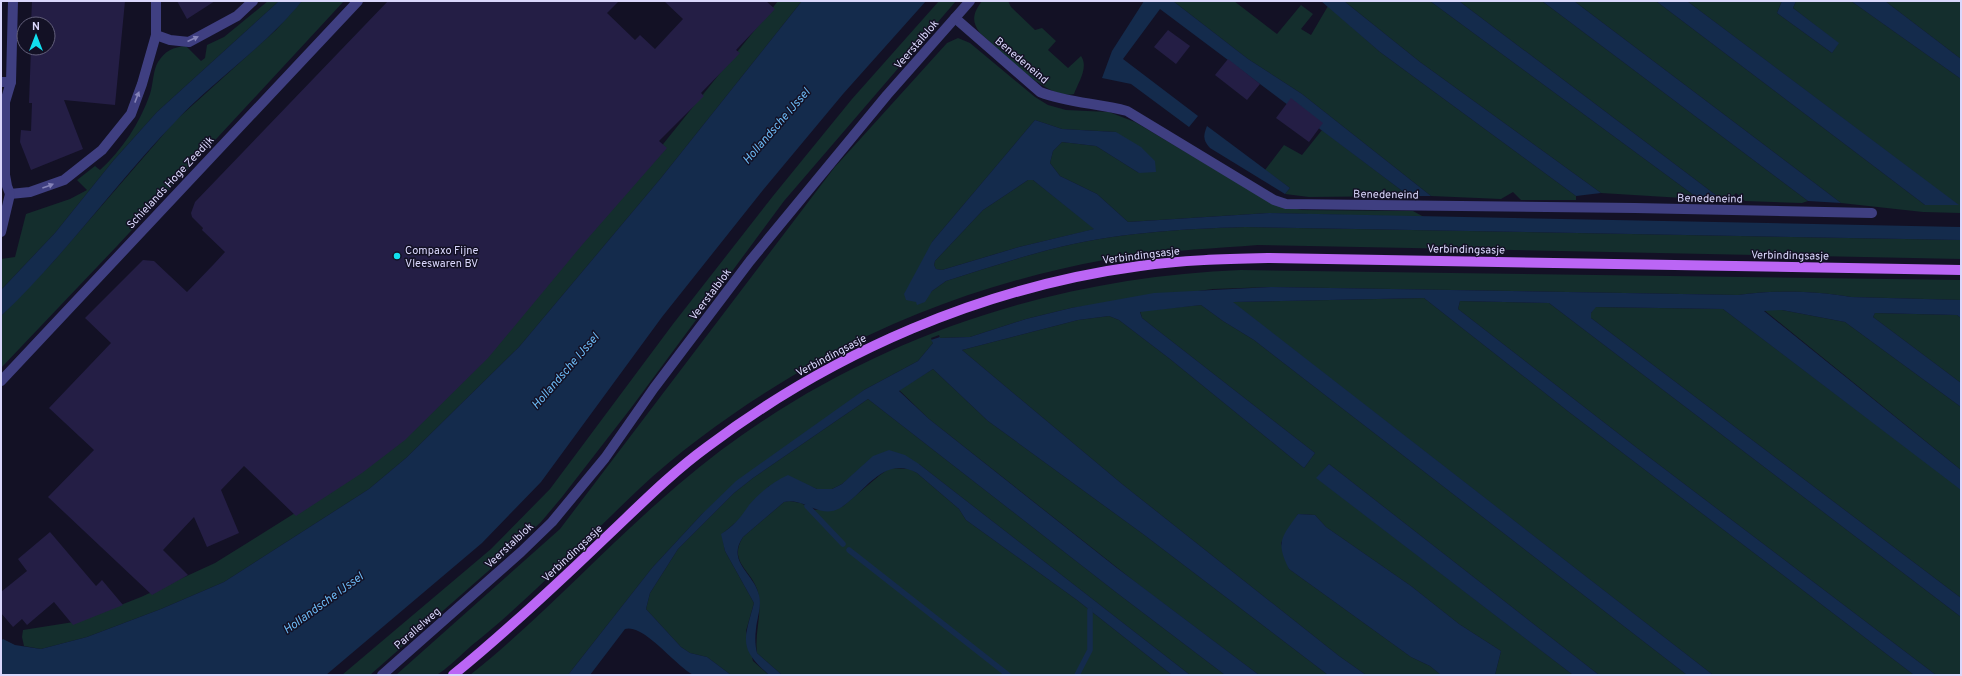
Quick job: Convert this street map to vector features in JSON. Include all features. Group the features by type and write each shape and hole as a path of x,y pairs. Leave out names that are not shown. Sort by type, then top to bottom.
{"main road":[{"name":"Verbindingsasje","path":"453,675 503,635 665,482 706,447 767,405 833,366 894,335 948,314 1014,292 1073,277 1140,266 1200,260 1268,258 1961,270"}],"street":[{"path":"1,232 10,194 7,186 3,160 6,82 13,1"},
{"path":"10,194 30,192 64,180 102,150 131,114 142,84 156,34 156,1"},
{"path":"156,34 170,40 189,42 237,16 253,1"},
{"name":"Schielands Hoge Zeedijk","path":"1,381 358,1"},
{"name":"Veerstalblok","path":"467,599 521,552 552,522 605,458 654,388 750,261 887,95 970,1"},
{"name":"Benedeneind","path":"955,18 1040,92 1051,97 1104,105 1127,111 1274,200 1286,204 1635,208 1872,213"},
{"name":"Parallelweg","path":"382,675 467,599"}],"green space":[{"path":"268,1 279,1 157,112 113,161 55,233 1,290 1,259 15,257 26,214 70,199 87,190 77,180 95,166 100,170 116,154 130,135 146,105 151,90 156,65 164,55 177,47 186,46 201,61 205,58 207,45 224,37"},
{"path":"302,1 344,1 117,246 1,368 1,316 53,262 175,121 276,30"},
{"path":"778,1 802,1 661,178 519,347 406,458 369,489 224,582 161,609 87,637 41,649 24,646 22,637 23,630 80,621 141,597 215,563 295,513 627,189"},
{"path":"939,1 956,1 784,201 631,408 541,522 503,558 370,675 342,675 491,549 550,489 673,324 773,196 852,99"},
{"path":"982,1 1008,1 1011,7 1035,30 1042,28 1056,41 1048,50 1068,68 1081,56 1084,65 1074,94 1063,94 1051,90 1038,82 1024,72 980,33 975,25 974,17"},
{"path":"1173,1 1234,1 1277,34 1301,5 1313,14 1301,29 1311,35 1328,6 1380,52 1576,196 1576,200 1521,200 1513,192 1501,199 1431,196 1302,94 1248,59"},
{"path":"1344,1 1430,1 1699,199 1601,193 1420,62"},
{"path":"1459,1 1542,1 1808,201 1802,203 1745,201 1736,193 1730,199 1721,199"},
{"path":"1574,1 1656,1 1925,205 1958,205 1687,1 1782,1 1777,13 1832,53 1838,43 1793,8 1796,1 1851,1 1961,79 1961,213 1923,212 1841,203"},
{"path":"1885,1 1961,1 1961,59"},
{"path":"958,38 970,43 1035,97 1048,105 1066,110 1109,112 1135,122 1273,204 1302,210 1413,211 1424,217 1269,213 1128,222 1097,194 1060,176 1050,163 1053,151 1062,142 1096,146 1139,173 1116,132 1062,129 1035,120 932,242 924,300 932,291 946,281 1072,244 1146,233 1245,227 1961,240 1961,259 1258,245 1142,254 1067,267 1031,276 959,298 924,311 855,342 798,372 703,435 659,471 515,609 444,670 436,675 396,675 560,529 834,168 947,43"},
{"path":"1322,130 1409,196 1309,197 1285,194 1290,188 1265,170 1284,145 1302,155"},
{"path":"1028,180 1033,180 1095,229 1019,247 942,270 936,269 934,265 935,261 983,210"},
{"path":"1241,270 1961,280 1961,300 1851,297 1824,293 1794,292 1766,292 1738,295 1271,287 1213,289 1071,308 1026,319 970,337 940,338 939,335 931,338 933,343 918,361 864,390 702,514 652,568 568,675 470,675 524,629 626,531 679,484 740,437 804,395 871,360 942,330 1014,306 1088,288 1164,276"},
{"path":"1424,298 1569,412 1914,675 1713,675 1232,302"},
{"path":"1460,301 1549,303 1961,617 1961,675 1936,675 1637,448 1458,309"},
{"path":"1201,305 1223,321 1254,340 1687,675 1599,675 1329,464 1317,478 1573,675 1495,675 1501,651 1459,624 1411,586 1326,527 1315,515 1298,514 1281,543 1289,569 1411,657 1430,666 1441,675 1366,675 1339,656 1122,484 962,350 1078,320 1109,316 1119,320 1170,359 1304,468 1315,453 1142,318 1140,311"},
{"path":"1595,307 1723,309 1961,489 1961,598 1591,318 1591,313"},
{"path":"1764,310 1782,310 1845,322 1961,407 1961,470"},
{"path":"1875,313 1957,315 1961,318 1961,383 1873,317"},
{"path":"933,369 988,421 1143,534 1328,675 1259,675 1139,585 929,419 899,390"},
{"path":"868,399 1225,675 1190,675 919,464 858,471 842,484 832,489 817,489 805,484 769,486 750,505 741,518 722,534 725,551 754,603 746,631 753,661 769,675 731,675 707,657 690,653 681,647 646,609 650,593 678,549 734,493 753,478"},
{"path":"890,468 910,469 917,473 959,509 966,520 1077,600 1172,675 782,675 757,653 756,645 760,605 754,582 739,559 739,545 743,537 784,502 789,501 801,503 813,510 842,507"}],"water":[{"path":"279,1 302,1 288,18 256,48 190,106 131,170 46,270 1,316 1,290 55,233 113,161 157,112"},
{"name":"Hollandsche IJssel","path":"802,1 926,1 843,94 763,190 662,317 541,482 482,543 326,675 1,675 1,641 3,639 15,645 41,649 87,637 161,609 224,582 369,489 406,458 519,347 661,178"},
{"path":"1144,1 1173,1 1248,59 1302,94 1431,196 1409,196 1160,9 1123,59 1198,116 1189,127 1131,84 1102,78 1112,51"},
{"path":"1321,1 1344,1 1420,62 1601,193 1576,196 1380,52"},
{"path":"1430,1 1459,1 1721,199 1699,199"},
{"path":"1542,1 1574,1 1841,203 1808,201"},
{"path":"1656,1 1687,1 1959,205 1925,205"},
{"path":"1782,1 1796,1 1793,8 1839,43 1832,53 1777,13"},
{"path":"1851,1 1885,1 1961,59 1961,79"},
{"path":"1035,120 1062,129 1116,132 1141,147 1155,161 1156,172 1139,173 1096,146 1062,142 1053,151 1050,163 1060,176 1097,194 1128,222 1269,213 1961,227 1961,240 1245,227 1195,229 1146,233 1096,240 1072,244 1022,257 946,281 932,291 925,302 917,305 916,302 906,300 904,294 932,242","holes":["1028,180 1033,180 1094,229 1019,247 942,270 936,269 934,265 935,261 983,210"]},
{"path":"1207,126 1290,188 1285,194 1210,148 1204,138"},
{"path":"1271,287 1738,295 1766,292 1795,292 1824,293 1851,297 1961,300 1961,318 1957,315 1875,313 1873,317 1961,383 1961,407 1845,322 1782,310 1764,311 1961,470 1961,490 1723,309 1596,307 1591,313 1591,318 1961,598 1961,617 1549,303 1460,301 1458,309 1637,448 1936,675 1914,675 1569,412 1424,298 1233,302 1713,675 1687,675 1254,340 1223,321 1201,305 1140,312 1142,318 1315,453 1304,468 1170,359 1119,320 1109,316 1078,320 962,350 1122,484 1339,656 1366,675 1328,675 1143,534 988,421 933,369 899,391 929,419 1117,568 1259,675 1225,675 868,399 753,478 734,493 678,549 650,593 646,609 681,647 690,653 707,657 731,675 694,675 687,671 651,639 633,629 625,629 590,675 568,675 652,568 702,514 736,481 864,390 918,361 933,343 931,340 940,337 970,337 1026,319 1071,308 1154,293"},
{"path":"889,450 905,455 919,464 1190,675 1172,675 1077,600 966,520 959,509 917,473 905,469 895,468 876,477 851,500 834,511 820,510 792,501 784,502 743,537 739,546 739,561 756,587 760,599 760,608 755,635 757,653 782,675 769,675 752,658 748,650 746,635 754,603 725,551 721,534 737,521 757,496 772,484 788,475 817,489 832,489 842,484 873,456"},
{"path":"1329,464 1599,675 1573,675 1316,478"},
{"path":"1298,514 1315,515 1326,527 1411,586 1459,624 1501,651 1495,675 1441,675 1430,666 1411,657 1289,569 1282,552 1281,545 1284,534"}],"building":[{"path":"32,1 125,1 115,105 64,100 83,149 31,170 20,142 21,130 31,131 32,103 29,103 31,56 56,56 56,16 31,16"},
{"path":"177,1 215,1 187,19"},
{"name":"Compaxo Fijne Vleeswaren BV","path":"388,1 619,1 607,13 635,40 640,35 655,49 683,19 664,1 766,1 775,9 736,50 740,53 701,93 704,96 659,141 667,148 582,245 488,358 405,440 362,473 296,516 244,466 221,490 239,533 207,547 194,517 163,550 188,575 152,595 48,497 94,450 49,408 111,343 85,318 143,260 154,261 187,292 225,252 202,230 203,228 192,217 191,213 195,202"},
{"path":"1168,30 1190,46 1176,64 1154,47"},
{"path":"1228,59 1260,84 1247,100 1215,75"},
{"path":"1291,98 1323,123 1309,142 1276,118"},
{"path":"50,532 96,586 102,580 123,605 73,625 54,602 27,625 22,619 13,627 1,613 1,592 27,571 18,559"}],"waterway":[{"path":"807,506 843,544"},
{"path":"849,550 1008,675"},
{"path":"1077,675 1090,650 1090,610"}],"place":[{"name":"Compaxo Fijne Vleeswaren BV","path":"397,256"}]}
